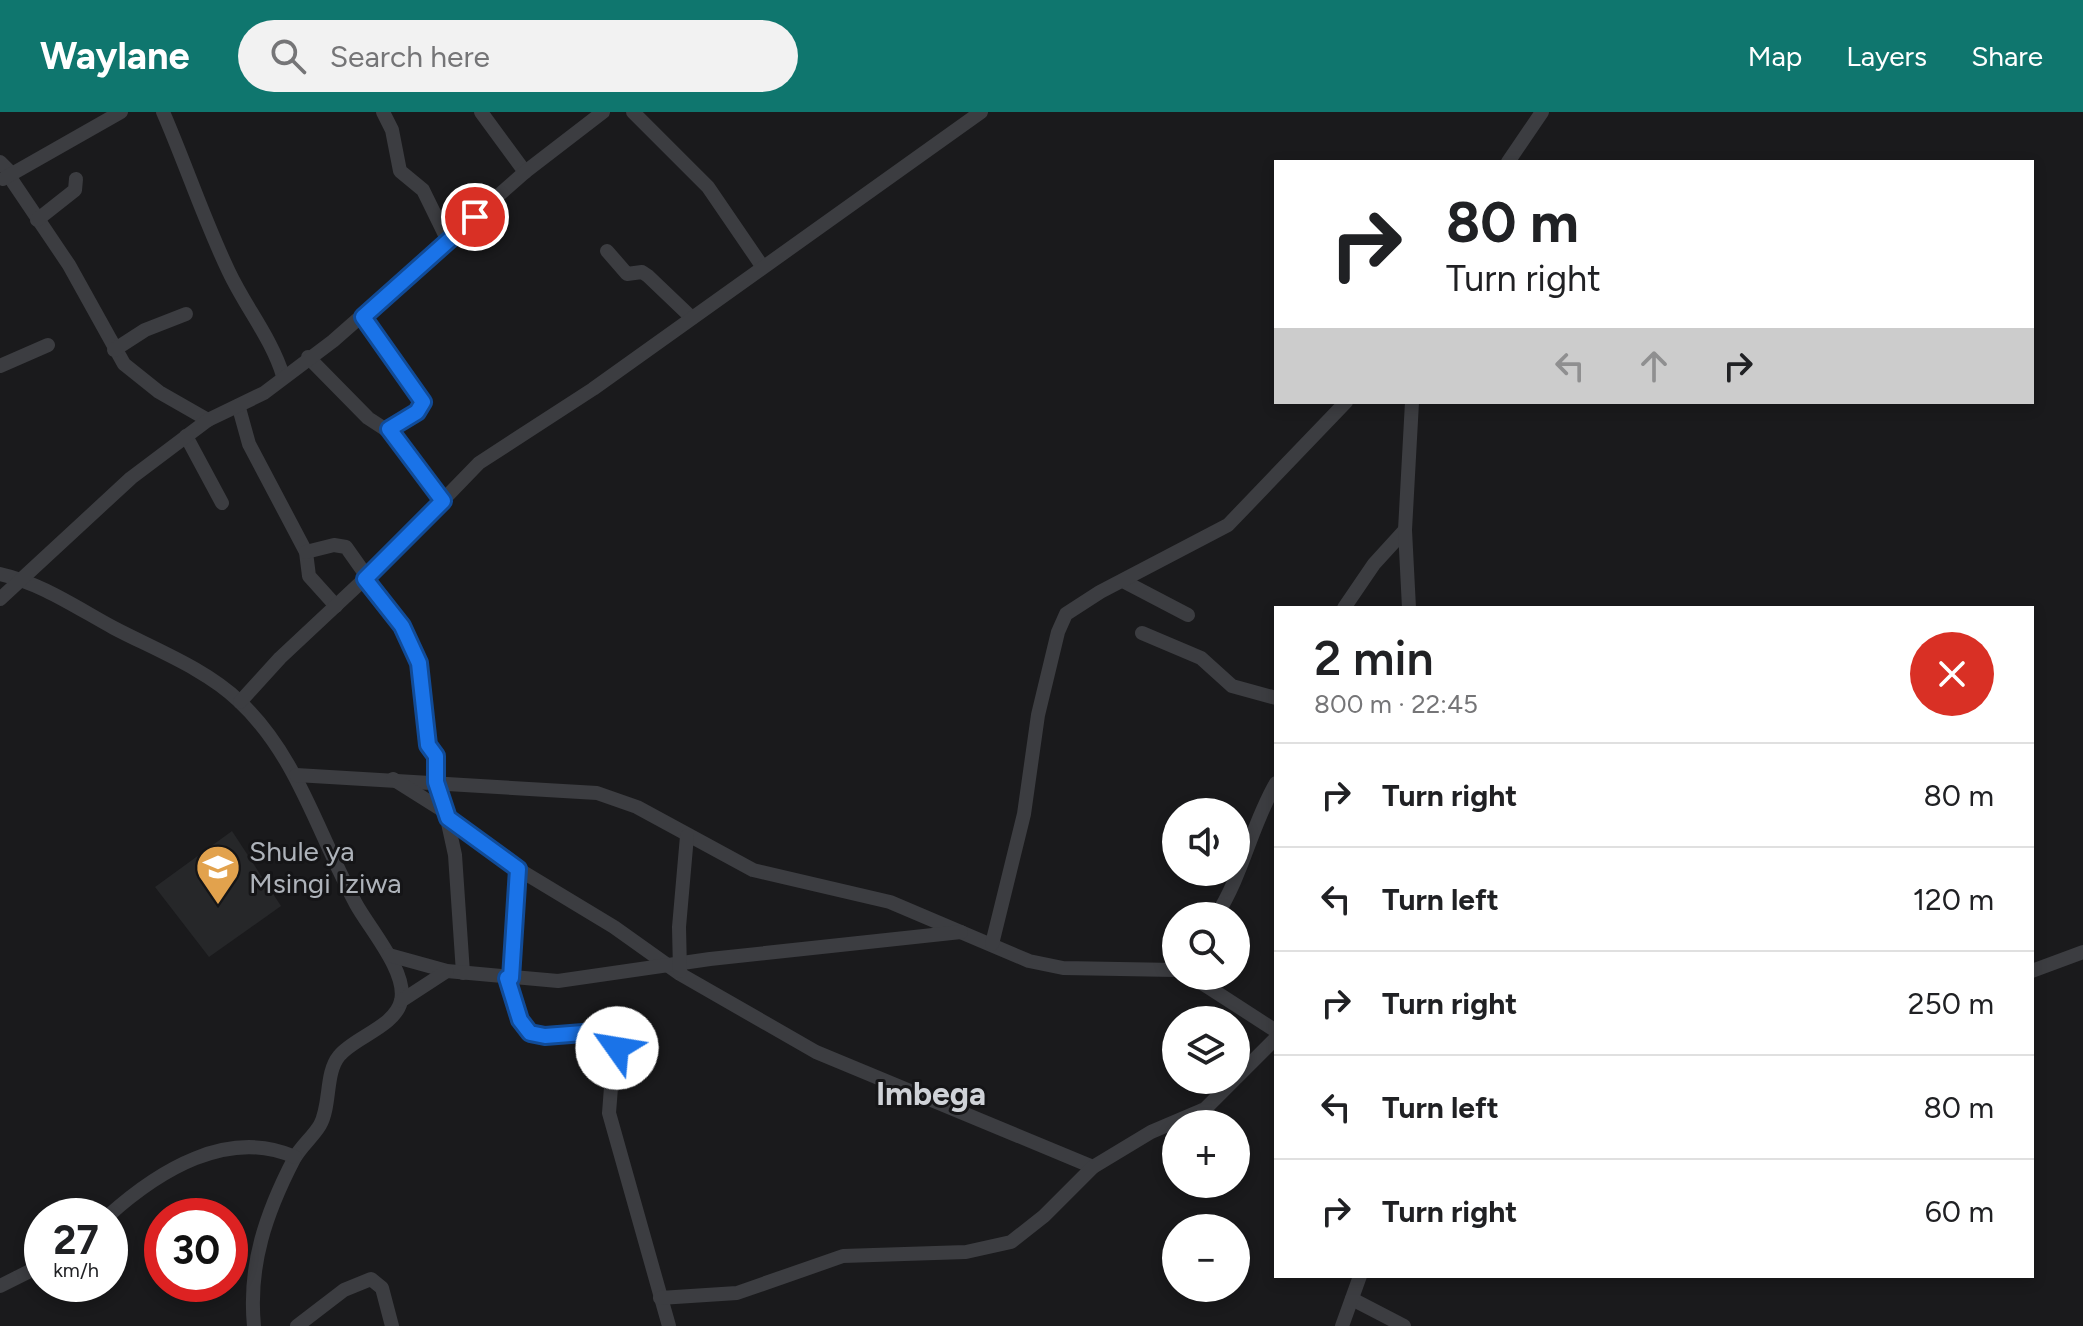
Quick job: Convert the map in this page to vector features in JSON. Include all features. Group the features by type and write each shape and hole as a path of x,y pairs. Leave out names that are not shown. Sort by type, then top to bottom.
{"street":[{"path":"7,177 121,112"},
{"path":"163,112 229,273 273,348 283,376"},
{"path":"383,112 392,130 400,171 423,190 448,241"},
{"path":"481,112 525,172"},
{"path":"0,599 91,512 208,420 239,408 363,317 525,172 603,112"},
{"path":"633,112 708,187 762,266"},
{"path":"240,702 280,658 497,449 593,389 963,117 981,112"},
{"path":"1509,160 1542,112"},
{"path":"0,162 7,177 69,265 114,350 142,380 208,420"},
{"path":"37,220 75,190 78,184 76,179"},
{"path":"607,251 630,276 640,272 648,276 692,318"},
{"path":"114,350 145,330 186,314"},
{"path":"363,317 423,402 417,412 389,429"},
{"path":"0,366 48,345"},
{"path":"308,357 368,418 389,429 443,501"},
{"path":"992,944 1024,814 1038,715 1058,632 1071,610 1228,525 1344,404"},
{"path":"1409,606 1405,530 1412,404"},
{"path":"239,408 249,444 306,552 309,576 336,606"},
{"path":"186,436 222,503"},
{"path":"1345,606 1374,564 1405,530"},
{"path":"306,552 343,545 402,626 419,663 428,745 438,762 437,782 448,815 455,855 463,973"},
{"path":"0,574 23,579 187,667 240,702 296,775 347,887 389,955 401,1001"},
{"path":"1123,581 1188,615"},
{"path":"1142,633 1201,658 1232,686 1274,697"},
{"path":"296,775 597,793 637,807 753,870 890,902 1029,961 1063,968 1162,970"},
{"path":"393,779 448,815 518,869 828,1059 1093,1167"},
{"path":"1225,902 1235,886 1258,815 1274,791"},
{"path":"676,968 687,836"},
{"path":"518,869 509,978 520,1020 530,1033 545,1036 600,1029 615,1036 609,1113 669,1326"},
{"path":"389,955 447,971 558,981 965,932"},
{"path":"2034,970 2083,952"},
{"path":"254,1326 253,1264 295,1157 320,1125 338,1057 393,1015 401,1001 447,971"},
{"path":"1213,990 1274,1030"},
{"path":"1250,1064 1274,1040"},
{"path":"660,1298 737,1293 843,1256 966,1252 998,1247 1023,1234 1093,1167 1151,1132 1205,1109 1220,1094"},
{"path":"128,1200 162,1174 197,1158 257,1145 295,1157"},
{"path":"0,1286 24,1274"},
{"path":"1342,1326 1359,1278"},
{"path":"297,1326 344,1290 371,1279 382,1288 392,1326"},
{"path":"1352,1299 1404,1326"}],"shaded area":[{"path":"232,831 281,906 209,957 155,887"}],"place":[{"name":"Shule ya Msingi Iziwa","path":"218,906"}],"district":[{"name":"Imbega","path":"931,1094"}],"route":[{"path":"475,217 363,317 423,402 417,412 389,429 404,444 443,501 365,579 402,626 419,663 428,745 435,752 438,762 436,782 439,782 448,818 518,869 511,978 507,978 522,1025 530,1033 540,1036 600,1029 609,1031 615,1036 617,1048"}]}
